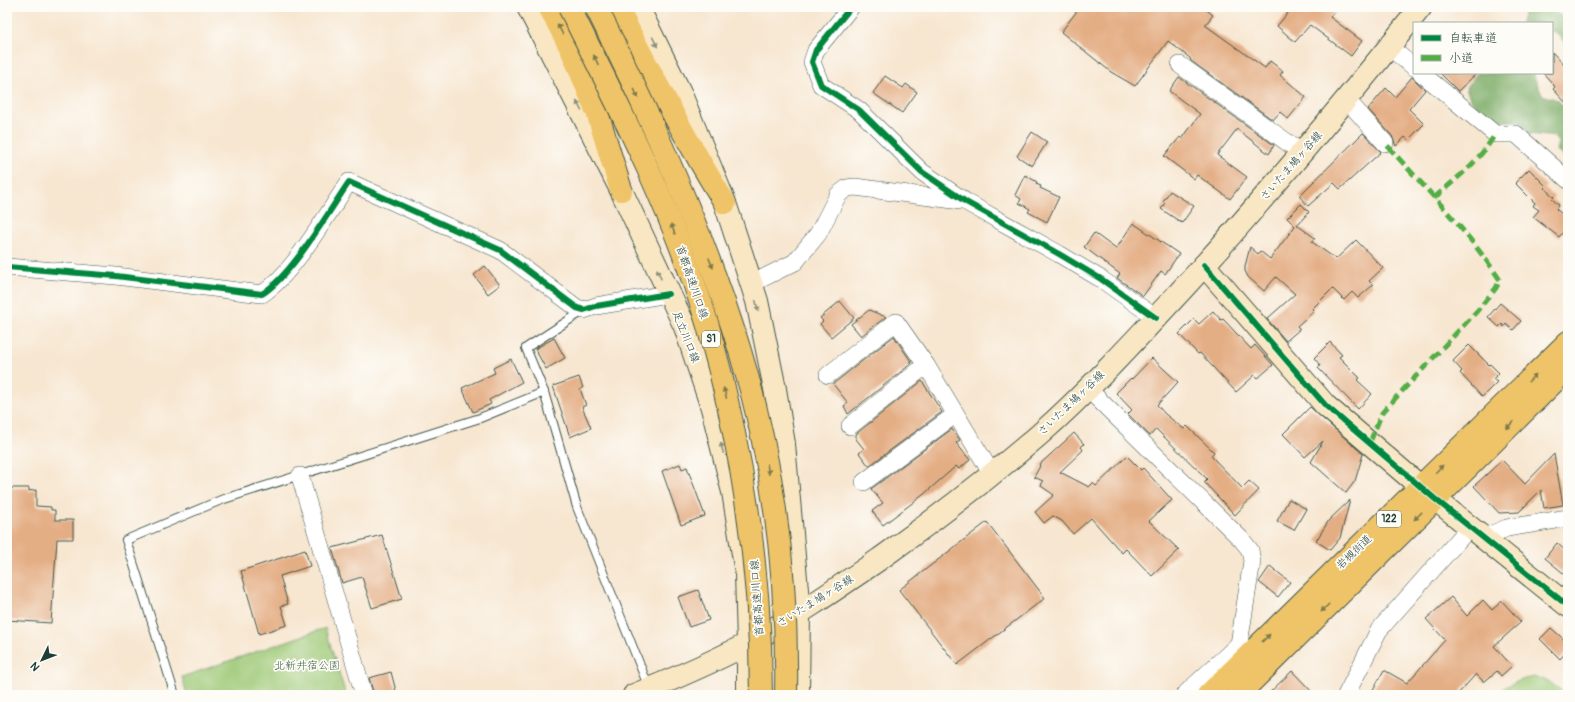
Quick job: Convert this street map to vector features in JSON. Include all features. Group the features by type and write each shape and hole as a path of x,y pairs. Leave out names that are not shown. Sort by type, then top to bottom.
{"highway":[{"path":"549,7 572,51 597,112 621,190"},
{"name":"首都高速川口線","path":"570,7 652,180 681,250 707,326 731,416 747,492 756,564 760,619 760,695"},
{"name":"首都高速川口線","path":"596,7 674,175 714,273 741,353 768,470 778,532 786,614 786,695"},
{"path":"617,7 691,149 725,203"},
{"name":"岩槻街道","path":"1238,695 1568,342"},
{"name":"岩槻街道","path":"1208,695 1245,649 1428,493 1568,368"}],"main road":[{"name":"足立川口線","path":"528,7 621,190 684,327 712,408 733,492 746,573 748,695"},
{"path":"638,7 680,92 725,203 756,301 775,389 784,444 799,612 798,695"},
{"name":"さいたま鳩ヶ谷線","path":"641,692 713,661 748,643 858,574 925,526 992,474 1040,433 1156,318 1204,265 1347,100 1421,7"},
{"path":"1204,265 1326,406 1428,493 1568,606"}],"street":[{"path":"851,7 816,50 812,62 821,85 859,110 922,172 966,202 1100,279 1156,318"},
{"path":"1389,47 1413,66"},
{"path":"1180,65 1302,153"},
{"path":"1422,74 1495,134 1516,134 1568,180"},
{"path":"1347,100 1385,143"},
{"path":"7,267 116,276 262,294 273,287 290,268 349,182 500,250 577,308 584,310 596,306 668,294"},
{"path":"751,284 776,273 795,262 818,234 838,195 847,188 855,187 966,202"},
{"path":"828,375 896,322 926,365 992,474"},
{"path":"850,426 926,365"},
{"path":"1087,388 1237,535 1250,550 1252,561 1245,649 1184,695"},
{"path":"864,482 956,414"},
{"path":"300,476 364,695"},
{"path":"1346,695 1379,630 1476,532 1568,518"}],"lane":[{"path":"584,310 526,348 544,392 577,507 641,692"},
{"path":"175,695 126,540 221,500 480,418 544,392"}],"green space":[{"path":"1531,7 1551,7 1559,15 1568,19 1568,47 1555,31 1553,32 1553,22 1520,22 1525,12"},
{"path":"1477,74 1534,74 1542,95 1558,100 1568,113 1568,156 1562,156 1556,150 1558,142 1555,137 1529,134 1521,121 1504,121 1502,123 1490,116 1475,104 1468,94 1466,87"},
{"name":"北新井宿公園","path":"325,628 346,695 187,695 182,677"},
{"path":"1536,677 1551,683 1567,695 1488,695 1517,682"}],"building":[{"path":"1080,7 1203,7 1213,15 1205,25 1265,68 1270,61 1283,71 1280,75 1306,97 1288,119 1280,112 1273,120 1191,61 1190,58 1168,41 1135,86 1111,72 1061,32"},
{"path":"1293,7 1338,7 1330,17 1362,41 1351,56 1310,25 1295,42 1277,26"},
{"path":"1553,53 1568,69 1568,105 1553,89 1555,87 1544,74 1553,74"},
{"path":"1441,74 1476,74 1458,91"},
{"path":"885,76 903,88 906,84 917,92 902,113 873,93"},
{"path":"1179,77 1274,145 1269,154 1237,129 1217,155 1247,177 1230,199 1197,175 1194,179 1164,156 1180,137 1182,139 1200,114 1169,91"},
{"path":"1412,77 1425,90 1409,109 1424,124 1408,140 1405,137 1396,146 1392,136 1368,109 1386,88 1395,97"},
{"path":"1032,132 1047,142 1032,166 1017,156"},
{"path":"1363,133 1381,152 1340,189 1334,183 1308,206 1299,196"},
{"path":"1529,169 1546,186 1544,188 1554,197 1552,199 1559,205 1556,209 1568,219 1568,226 1559,237 1533,217 1539,210 1533,206 1535,203 1515,183"},
{"path":"1025,175 1037,182 1036,184 1041,186 1040,188 1059,197 1047,222 1028,212 1030,209 1019,203 1021,199 1015,195"},
{"path":"1170,191 1194,206 1182,223 1161,209 1165,203 1163,201"},
{"path":"1301,204 1309,212 1297,225 1315,238 1312,242 1336,259 1356,240 1383,268 1369,281 1373,285 1358,298 1352,292 1344,300 1333,289 1330,291 1312,309 1314,311 1297,326 1300,329 1286,341 1267,319 1295,294 1276,277 1264,291 1248,277 1245,271 1245,266 1250,247 1258,254 1260,251 1270,259 1295,226 1287,218"},
{"path":"1133,223 1179,254 1165,274 1161,271 1143,296 1117,278 1120,274 1084,247 1094,233 1116,249"},
{"path":"485,266 500,285 488,294 474,275"},
{"path":"840,301 854,318 831,337 820,324 823,321 820,318"},
{"path":"1500,303 1521,321 1513,330 1506,324 1504,327 1502,324 1499,327 1488,317"},
{"path":"869,310 886,317 861,336 851,324"},
{"path":"1213,311 1221,320 1223,319 1251,349 1255,345 1273,365 1258,378 1255,375 1236,392 1200,353 1198,354 1179,334 1194,319 1199,324"},
{"path":"894,336 912,363 848,414 844,406 848,403 833,384"},
{"path":"554,338 565,358 546,369 535,349"},
{"path":"1330,342 1342,355 1339,357 1360,378 1357,380 1372,394 1358,409 1318,368 1320,365 1314,358"},
{"path":"1469,345 1499,373 1493,379 1497,382 1482,397 1460,373 1462,371 1453,361"},
{"path":"1152,358 1178,382 1157,405 1165,414 1184,429 1187,426 1214,452 1211,456 1242,488 1249,481 1259,490 1235,515 1204,482 1207,479 1156,429 1150,436 1128,414 1132,410 1116,393"},
{"path":"511,359 522,382 489,400 491,404 473,412 462,388 495,373 493,368"},
{"path":"579,377 583,388 580,389 586,405 582,407 591,428 570,437 553,386"},
{"path":"922,381 942,412 869,466 859,453 864,449 856,439 856,434"},
{"path":"1310,407 1363,454 1355,481 1346,493 1311,462 1323,441 1305,457 1283,434"},
{"path":"952,429 960,440 956,443 970,460 959,469 956,466 923,495 883,525 872,511 883,503 871,489"},
{"path":"1074,433 1084,444 1081,447 1083,450 1060,472 1089,487 1093,483 1096,486 1127,456 1141,470 1143,468 1172,500 1149,521 1179,550 1152,576 1126,549 1122,553 1091,518 1073,534 1062,521 1053,516 1044,523 1035,512 1054,495 1041,486 1043,481 1034,477 1040,466 1039,465"},
{"path":"1554,454 1563,505 1544,508 1541,490 1519,512 1499,513 1474,486 1502,460 1525,484"},
{"path":"680,464 682,469 687,467 705,516 681,525 662,471"},
{"path":"10,488 29,488 29,491 36,490 36,506 51,507 51,510 55,510 55,520 73,520 73,539 57,539 51,623 7,620 7,496 10,496"},
{"path":"1289,499 1306,509 1294,530 1277,521"},
{"path":"1350,500 1340,538 1330,550 1316,541 1329,520"},
{"path":"987,522 1045,598 957,665 899,590"},
{"path":"382,535 402,599 372,608 362,577 342,583 332,548"},
{"path":"1557,543 1568,553 1568,577 1545,558"},
{"path":"305,550 310,566 280,576 288,604 281,606 287,625 259,634 241,571"},
{"path":"1270,566 1290,582 1278,597 1259,582"},
{"path":"698,590 709,620 689,627 678,597"},
{"path":"1451,597 1467,616 1483,600 1492,610 1502,601 1521,622 1494,646 1512,666 1501,676 1497,671 1484,682 1476,674 1457,695 1370,695 1384,670 1407,683 1445,640 1426,619"},
{"path":"1551,628 1568,643 1568,650 1560,659 1540,639"},
{"path":"1292,671 1315,695 1267,695"},
{"path":"391,672 397,695 374,695 369,678"}],"marked path":[{"path":"1434,198 1475,161 1495,134"},
{"path":"1370,442 1382,413 1477,311 1496,288 1500,280 1460,227 1385,143"}],"cycle path":[{"path":"851,7 816,50 812,62 821,85 859,110 922,172 966,202 1101,279 1156,318"},
{"path":"7,267 116,276 262,294 286,273 309,242 349,182 500,250 577,308 584,310 596,306 668,294"},
{"path":"1204,265 1326,406 1435,499 1568,606"}]}
